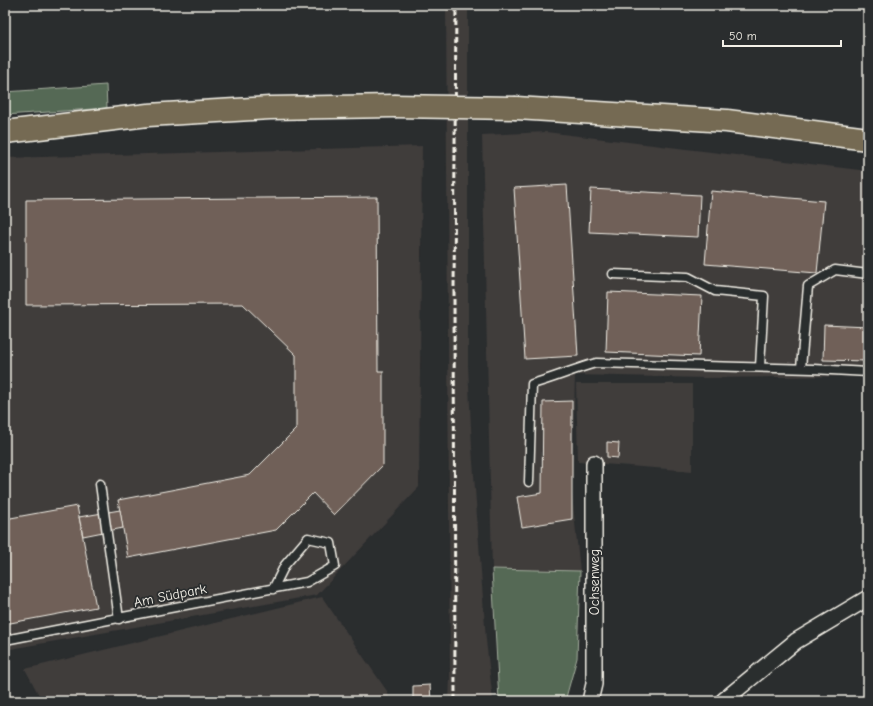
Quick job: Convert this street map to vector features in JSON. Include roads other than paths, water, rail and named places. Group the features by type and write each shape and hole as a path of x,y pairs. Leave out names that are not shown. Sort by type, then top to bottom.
{"main road":[{"path":"5,132 148,115 270,108 394,106 516,108 727,121 868,139"}],"street":[{"name":"Ochsenweg","path":"590,701 594,684 594,463"},
{"path":"723,701 796,641 868,598"}],"lane":[{"path":"801,368 808,286 835,270 868,274"},
{"path":"613,274 688,277 715,291 764,296 760,367"},
{"path":"529,482 532,384 577,368 596,363 801,368 868,372"},
{"path":"100,484 119,618"},
{"name":"Am Südpark","path":"5,640 273,589 307,582 335,566 331,543 308,538 285,565 273,589"}],"railway":[{"path":"455,701 454,291 456,5"}]}
